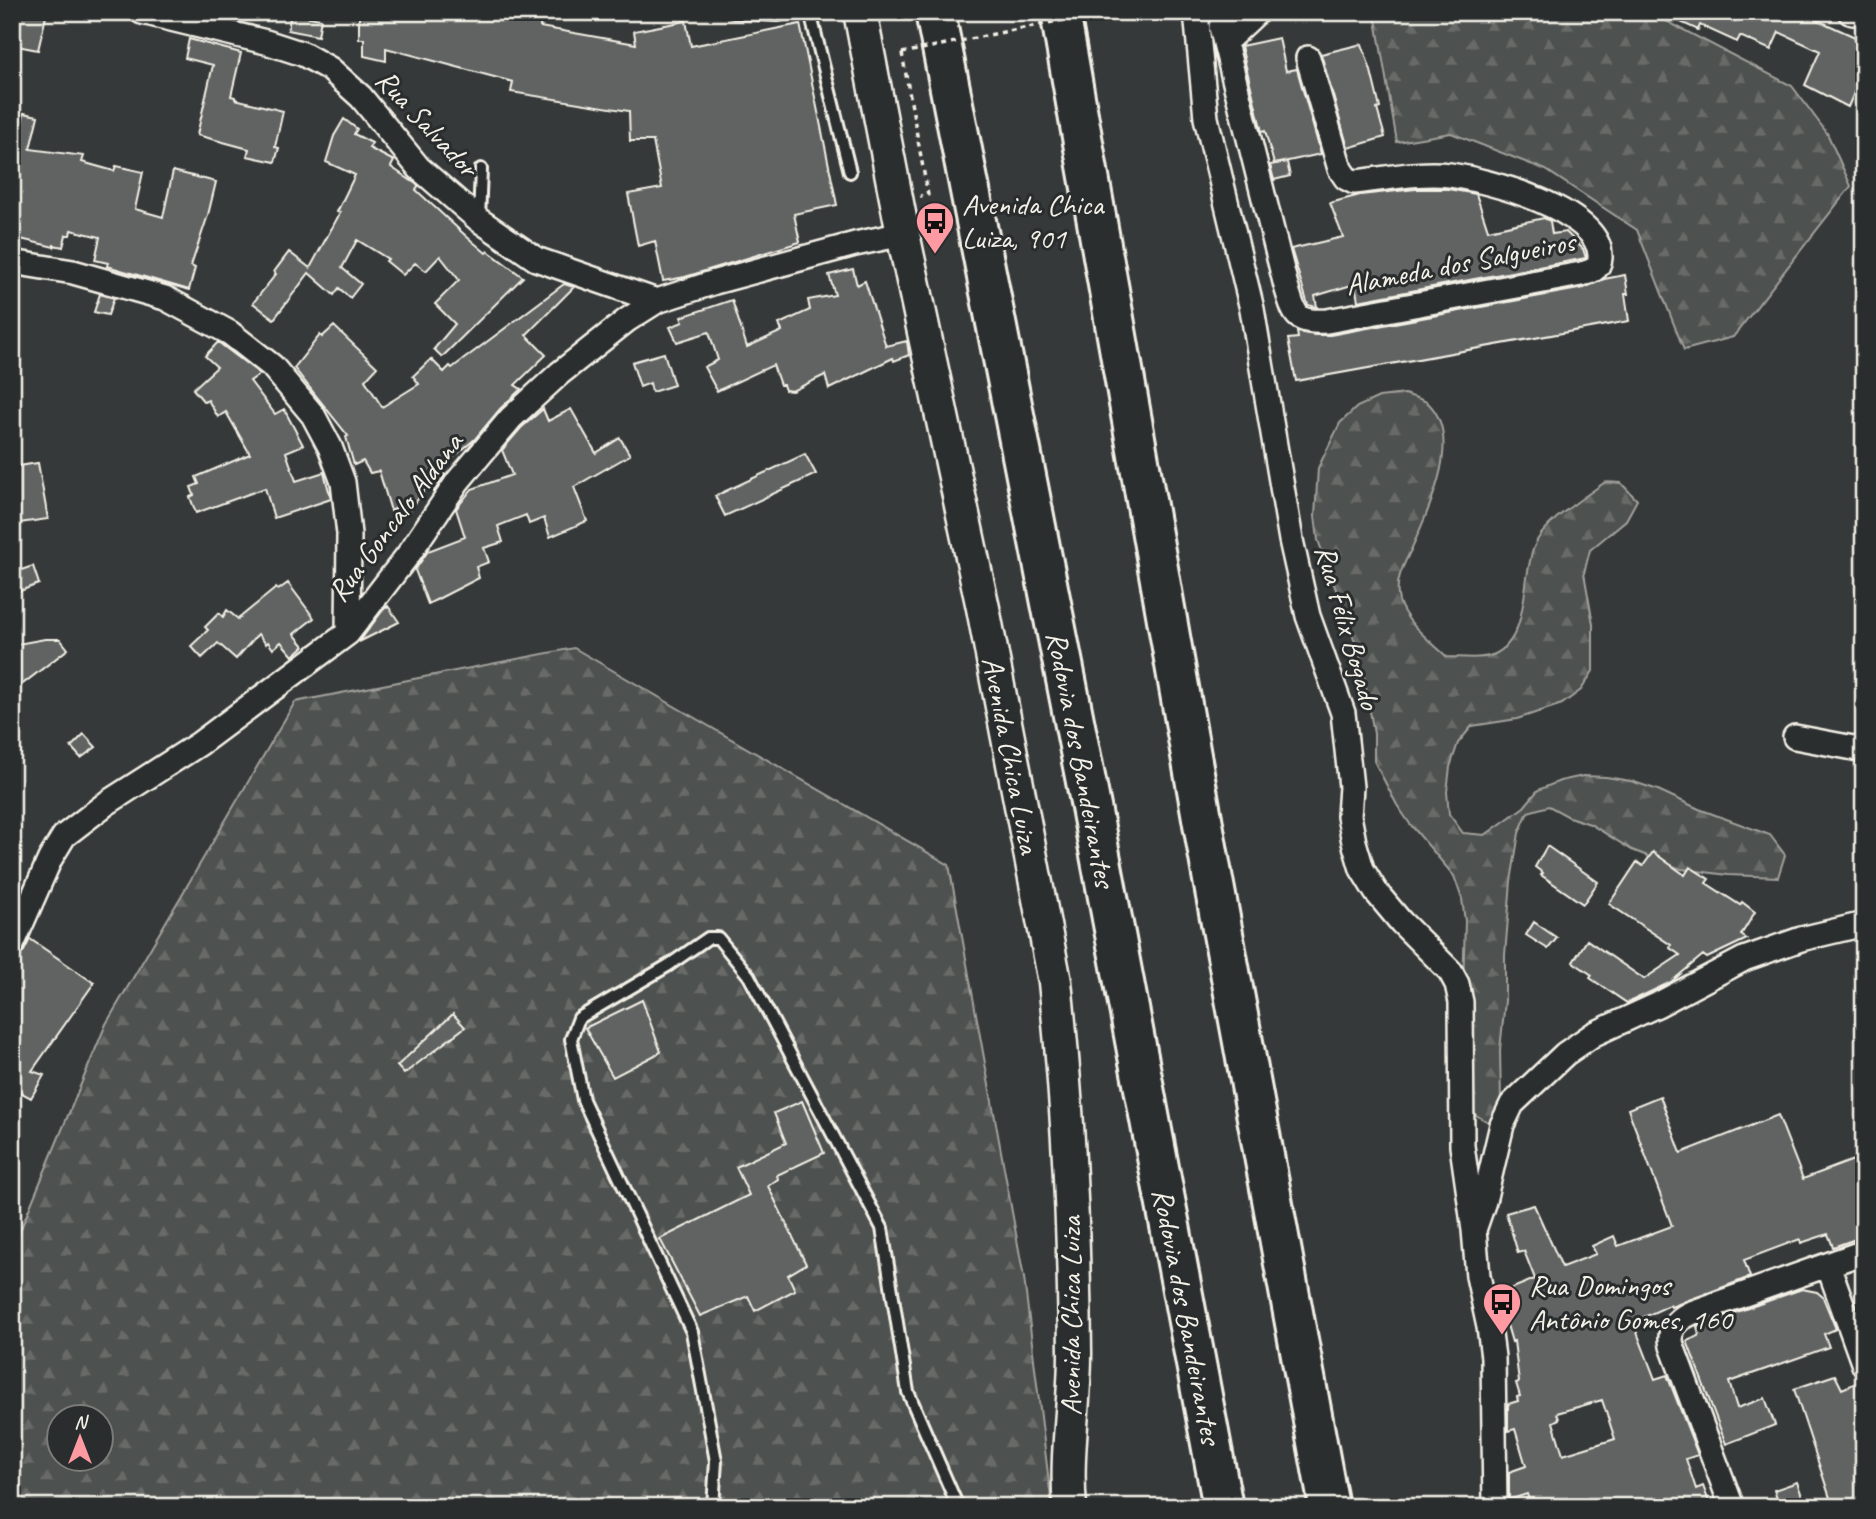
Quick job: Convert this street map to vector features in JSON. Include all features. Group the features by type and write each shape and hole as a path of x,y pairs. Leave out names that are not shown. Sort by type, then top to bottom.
{"highway":[{"name":"Rodovia dos Bandeirantes","path":"935,12 1091,807 1223,1507"},
{"path":"1060,12 1208,856 1329,1507"}],"main road":[{"name":"Avenida Chica Luiza","path":"860,12 903,234 983,608 1060,1016 1073,1252 1074,1364 1067,1482 1070,1507"}],"street":[{"name":"Rua Salvador","path":"142,12 266,42 303,54 330,69 361,97 419,167 479,220 536,259 657,301"},
{"path":"1197,22 1225,27 1257,12"},
{"name":"Rua Félix Bogado","path":"1197,22 1206,118 1252,309 1291,540 1308,616 1343,713 1352,787 1349,816 1353,842 1362,869 1376,892 1401,922 1450,971 1461,1002 1462,1146 1478,1276 1493,1357 1496,1507"},
{"name":"Alameda dos Salgueiros","path":"1225,27 1286,286 1297,316 1305,321 1327,321 1581,274 1592,271 1598,265 1598,246 1592,235 1553,206 1512,189 1448,174 1354,182 1346,178 1340,169 1308,58"},
{"name":"Rua Goncalo Aldana","path":"12,945 50,859 64,836 107,803 199,744 348,633 408,555 458,481 511,418 560,373 627,320 657,301 715,282 855,244 903,234"},
{"path":"12,262 73,272 165,298 230,333 272,366 313,415 330,447 343,482 349,534 348,633"},
{"path":"1795,737 1864,750"},
{"path":"1474,1230 1484,1201 1502,1125 1512,1104 1565,1054 1594,1034 1657,1005 1744,959 1801,939 1864,924"},
{"path":"1732,1507 1670,1338 1674,1325 1691,1313 1864,1252"},
{"path":"1828,1265 1864,1366"}],"lane":[{"path":"733,12 777,15 794,12"},
{"path":"810,12 850,172"},
{"path":"479,220 481,169"},
{"path":"713,1507 716,1461 692,1332 583,1100 572,1038 579,1018 669,965 708,938 718,937 749,976 882,1228 908,1392 958,1507"}],"path":[{"path":"928,195 902,53 1101,12"}],"green space":[{"path":"1368,12 1649,12 1792,86 1827,133 1851,186 1733,337 1684,350 1637,230 1546,170 1451,133 1397,142 1376,20"},
{"path":"1405,394 1427,402 1439,419 1443,456 1433,497 1400,574 1399,601 1407,617 1447,657 1484,657 1495,654 1506,646 1519,621 1534,547 1546,529 1565,511 1605,482 1621,483 1637,500 1626,520 1590,550 1584,573 1593,624 1593,671 1581,690 1562,704 1517,719 1472,726 1458,743 1450,767 1447,792 1449,814 1463,833 1485,835 1524,807 1538,790 1560,781 1583,776 1606,777 1631,781 1658,790 1699,809 1770,835 1785,855 1778,877 1728,875 1681,869 1632,850 1590,824 1549,806 1528,812 1519,833 1511,881 1500,1050 1501,1103 1488,1122 1469,1111 1462,1020 1465,921 1462,899 1454,876 1410,824 1374,761 1374,734 1361,659 1318,540 1315,516 1318,468 1340,423 1357,407 1379,397"},
{"path":"574,648 949,865 1024,1278 1052,1507 12,1507 12,1250 106,1024 295,702"}],"building":[{"path":"18,12 47,12 38,50 12,45 12,23 15,24"},
{"path":"291,12 309,12 308,17 321,19 318,36 288,30"},
{"path":"359,12 542,12 540,27 636,44 634,31 686,21 691,46 800,24 837,205 794,214 800,242 685,277 663,281 655,241 638,246 628,194 662,188 653,141 630,141 629,111 511,92 513,82 386,48 386,61 364,56 364,39 359,39"},
{"path":"1659,12 1816,12 1813,18 1864,41 1864,69 1848,107 1805,85 1820,51 1779,32 1771,50 1740,36 1737,42 1700,25 1698,30"},
{"path":"1279,38 1286,71 1297,69 1321,154 1274,164 1265,131 1262,132 1241,46"},
{"path":"189,39 241,53 231,96 283,111 275,147 279,148 275,162 247,156 249,149 197,135 213,65 185,58"},
{"path":"1362,44 1371,71 1385,137 1348,148 1321,54"},
{"path":"24,113 38,116 30,149 84,156 82,162 114,171 116,166 143,172 135,209 163,217 173,171 216,182 191,266 195,268 189,290 95,260 100,237 71,230 70,235 66,235 63,247 54,247 12,237 12,163"},
{"path":"344,119 357,129 354,134 372,143 369,148 394,161 391,167 419,186 416,190 466,236 486,253 488,251 523,277 442,357 434,349 455,324 435,304 459,280 440,256 426,271 415,263 403,275 386,261 388,259 357,240 342,268 361,284 350,298 339,288 334,295 309,273 274,319 253,303 289,252 310,268 340,213 337,212 355,175 326,162 334,136"},
{"path":"1287,162 1290,176 1274,180 1270,165"},
{"path":"1416,189 1448,189 1476,194 1488,230 1544,218 1550,221 1552,234 1566,232 1583,249 1586,258 1358,301 1355,284 1315,296 1317,307 1308,305 1291,249 1343,237 1330,203 1360,195"},
{"path":"853,269 857,285 865,281 886,346 907,341 909,355 894,361 893,358 829,389 825,375 792,391 785,390 783,385 780,385 773,365 717,391 704,367 718,360 709,332 677,342 670,327 683,322 681,317 732,300 747,347 782,331 779,324 810,310 808,300 835,295 829,275"},
{"path":"1625,275 1629,321 1296,381 1288,339 1298,338 1297,332 1330,335 1584,288 1604,279"},
{"path":"564,284 574,287 526,335 546,355 515,385 521,389 475,439 439,469 445,475 434,492 429,484 410,510 406,503 391,511 379,471 370,473 363,461 354,465 346,437 348,436 294,368 320,335 322,337 334,326 377,367 365,380 382,407 419,384 413,376 431,359 444,372 450,366 452,368"},
{"path":"100,294 114,298 108,315 94,312"},
{"path":"218,342 260,374 250,381 275,414 284,409 303,445 286,452 296,481 324,472 331,499 274,518 265,488 196,513 190,497 194,495 191,487 199,484 196,477 250,454 226,412 218,417 208,400 204,402 193,389 217,367 205,356"},
{"path":"664,353 674,385 652,392 650,383 640,387 632,362"},
{"path":"543,409 548,421 571,409 596,453 620,438 630,455 574,487 587,521 550,537 544,518 529,524 526,515 498,526 503,542 484,548 489,562 476,567 479,578 428,604 415,570 428,551 465,537 456,509 472,489 512,475 502,450 521,428"},
{"path":"805,454 816,474 725,516 715,496"},
{"path":"38,463 48,519 12,524 12,467"},
{"path":"33,566 39,584 12,594 12,573"},
{"path":"288,583 314,618 294,634 304,646 293,656 281,642 273,649 258,634 236,659 218,643 202,658 191,646 208,630 205,627 219,613 223,617 227,610 238,619 276,588 278,590"},
{"path":"388,606 399,622 359,642 383,610"},
{"path":"60,639 68,649 20,686 12,676 12,645"},
{"path":"84,734 96,747 81,758 71,747"},
{"path":"1547,846 1598,882 1583,904 1541,875 1543,873 1535,867"},
{"path":"1653,852 1685,875 1690,867 1709,879 1706,883 1755,912 1741,935 1747,939 1707,958 1703,955 1671,982 1627,1003 1590,978 1592,975 1573,962 1587,940 1644,979 1680,955 1670,948 1671,945 1609,904 1637,862 1643,866"},
{"path":"1534,922 1557,938 1548,949 1526,935"},
{"path":"30,939 94,983 32,1071 44,1075 31,1098 16,1090 18,1083 12,1081 12,1043 19,1032 12,1027 12,962 24,951"},
{"path":"642,1000 661,1052 613,1077 585,1028"},
{"path":"453,1014 465,1027 404,1074 397,1066"},
{"path":"1660,1096 1681,1153 1778,1115 1803,1179 1864,1156 1864,1236 1833,1247 1828,1234 1801,1243 1800,1239 1744,1260 1750,1277 1671,1307 1670,1305 1633,1322 1655,1379 1667,1375 1698,1455 1686,1459 1696,1489 1703,1486 1711,1507 1531,1507 1527,1494 1509,1500 1509,1472 1526,1466 1515,1429 1508,1431 1508,1404 1518,1401 1517,1397 1520,1396 1516,1383 1519,1382 1514,1341 1512,1342 1498,1294 1535,1279 1524,1251 1518,1253 1506,1213 1534,1205 1562,1267 1596,1254 1592,1246 1614,1236 1618,1246 1672,1226 1628,1109","holes":["1602,1400 1615,1439 1563,1455 1553,1422 1559,1419 1557,1413"]},
{"path":"802,1101 824,1153 777,1175 778,1179 768,1186 806,1264 788,1275 795,1290 755,1311 748,1296 700,1316 660,1239 749,1195 736,1167 786,1143 774,1113"},
{"path":"1802,1289 1817,1292 1823,1297 1836,1329 1824,1334 1829,1347 1729,1382 1737,1408 1765,1398 1775,1425 1726,1444 1687,1341 1699,1336 1697,1326"},
{"path":"1835,1375 1842,1389 1856,1383 1864,1398 1864,1503 1855,1507 1833,1507 1794,1389"},
{"path":"1797,1482 1806,1507 1780,1507 1774,1490"}],"place":[{"name":"Avenida Chica Luiza, 901","path":"935,255"},
{"name":"Rua Domingos Antônio Gomes, 160","path":"1502,1336"}]}
